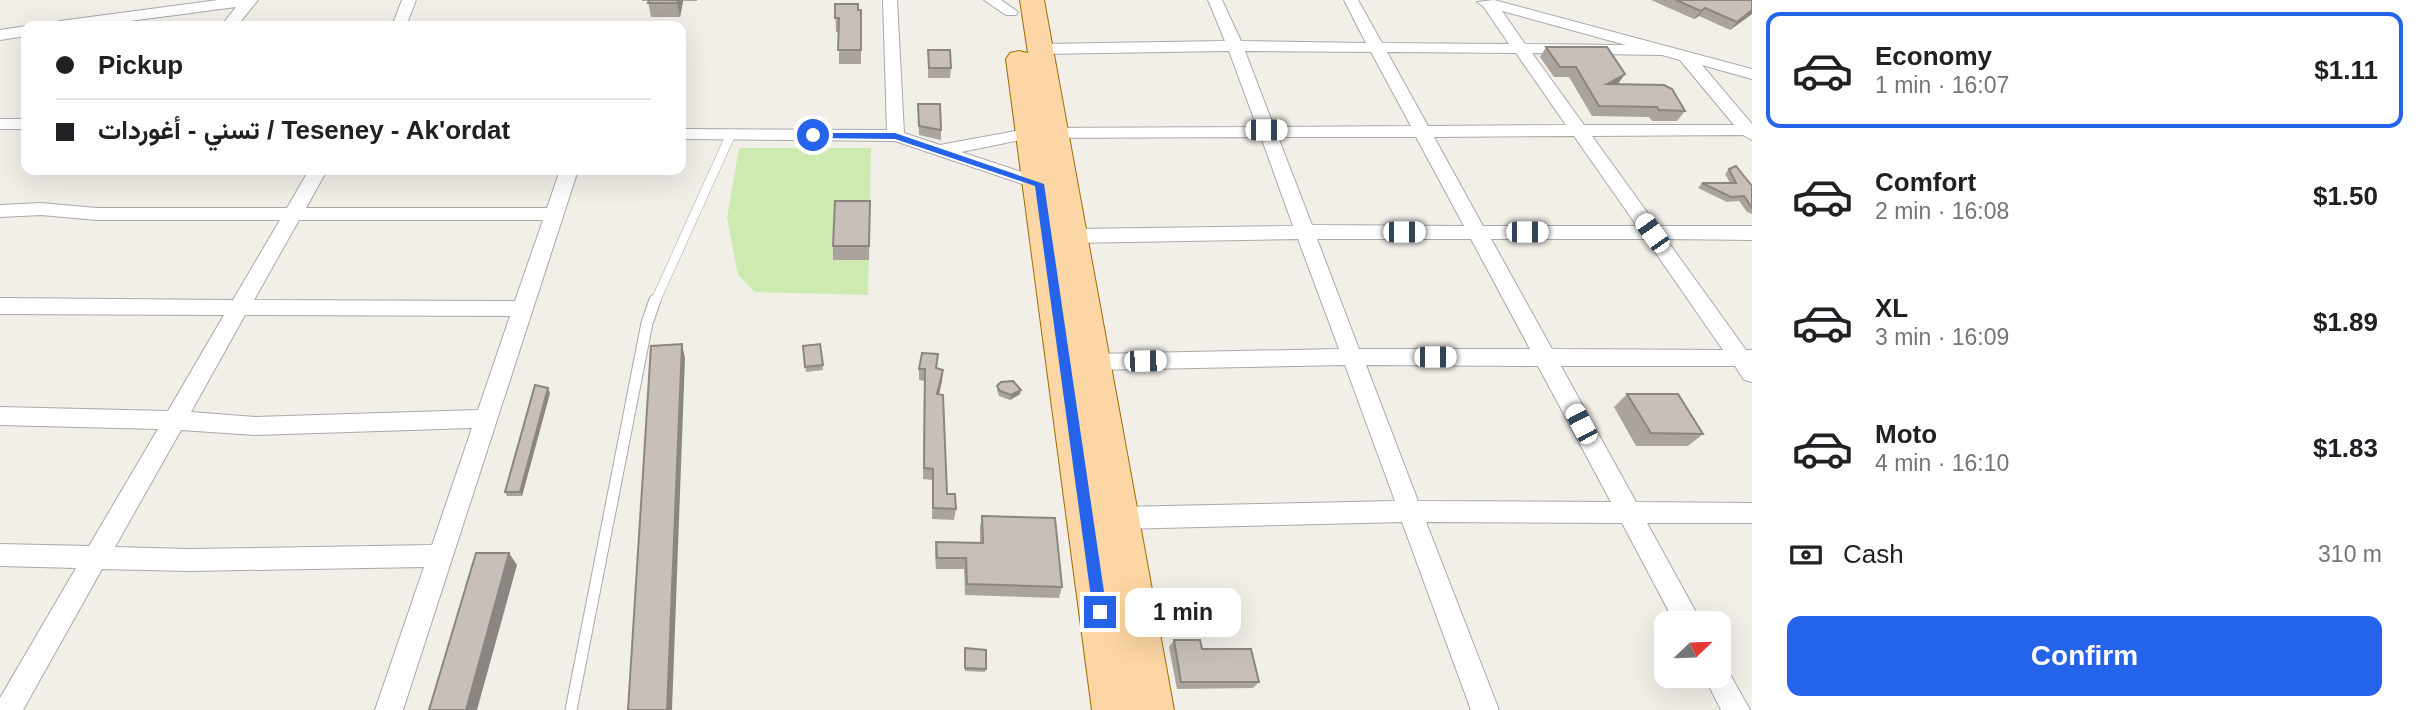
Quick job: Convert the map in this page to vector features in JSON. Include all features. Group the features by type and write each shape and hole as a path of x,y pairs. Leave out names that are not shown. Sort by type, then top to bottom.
{"main road":[{"path":"1011,3 1040,49 1043,133 1040,184 1115,710"},
{"path":"1011,3 1072,236 1152,710"}],"street":[{"path":"131,21 249,0"},
{"path":"233,21 249,0"},
{"path":"401,21 409,0"},
{"path":"890,0 895,136"},
{"path":"1215,0 1235,46 1485,710"},
{"path":"1351,0 1683,611"},
{"path":"1483,1 1521,48 1748,363"},
{"path":"1483,1 1752,74"},
{"path":"0,34 21,32"},
{"path":"1040,49 1235,46 1662,50"},
{"path":"1687,58 1750,132"},
{"path":"0,124 21,124"},
{"path":"940,150 1043,133 1266,130 1750,132"},
{"path":"686,134 895,136 1040,184"},
{"path":"8,710 315,175"},
{"path":"389,710 567,175"},
{"path":"0,211 41,209 97,214 554,214"},
{"path":"1072,236 1305,232 1752,233"},
{"path":"0,306 522,309"},
{"path":"1093,362 1352,357 1748,363"},
{"path":"0,416 255,426 486,419"},
{"path":"1119,517 1410,511 1752,513"},
{"path":"0,555 188,560 440,556"},
{"path":"1724,688 1736,710"}],"lane":[{"path":"571,710 647,323 655,300 732,134"}],"green space":[{"path":"739,148 871,148 868,295 755,292 738,275 727,218"}],"building":[{"path":"649,0 678,0 677,3 648,3"},
{"path":"1676,0 1752,0 1752,10 1737,22 1705,8 1701,11"},
{"path":"835,4 858,4 858,10 861,10 861,50 838,50 839,18 835,18"},
{"path":"1546,47 1607,47 1625,74 1607,84 1664,85 1672,89 1685,111 1659,110 1657,107 1599,106 1576,67 1560,67"},
{"path":"928,50 950,50 951,68 929,68"},
{"path":"918,104 940,104 941,130 919,126"},
{"path":"1736,166 1752,186 1752,208 1744,196 1731,197 1702,183 1736,183 1729,169"},
{"path":"835,201 870,201 869,246 833,246"},
{"path":"682,344 667,710 628,710 651,346"},
{"path":"820,344 823,365 805,367 803,346"},
{"path":"922,353 938,354 936,368 943,370 937,394 943,395 947,494 955,494 956,509 933,508 933,469 924,468 925,369 919,369"},
{"path":"1013,381 1021,390 1011,395 1000,391 997,386 1001,382"},
{"path":"535,385 548,388 520,492 505,492"},
{"path":"1627,394 1678,394 1703,434 1651,433"},
{"path":"982,516 1055,518 1062,587 967,584 966,558 937,558 936,542 983,543"},
{"path":"476,553 509,553 466,710 429,710"},
{"path":"1174,640 1200,640 1202,649 1251,649 1259,682 1181,682"},
{"path":"965,648 986,650 986,669 965,668"}],"route":[{"path":"813,135 895,136 1040,184 1100,612"}]}
